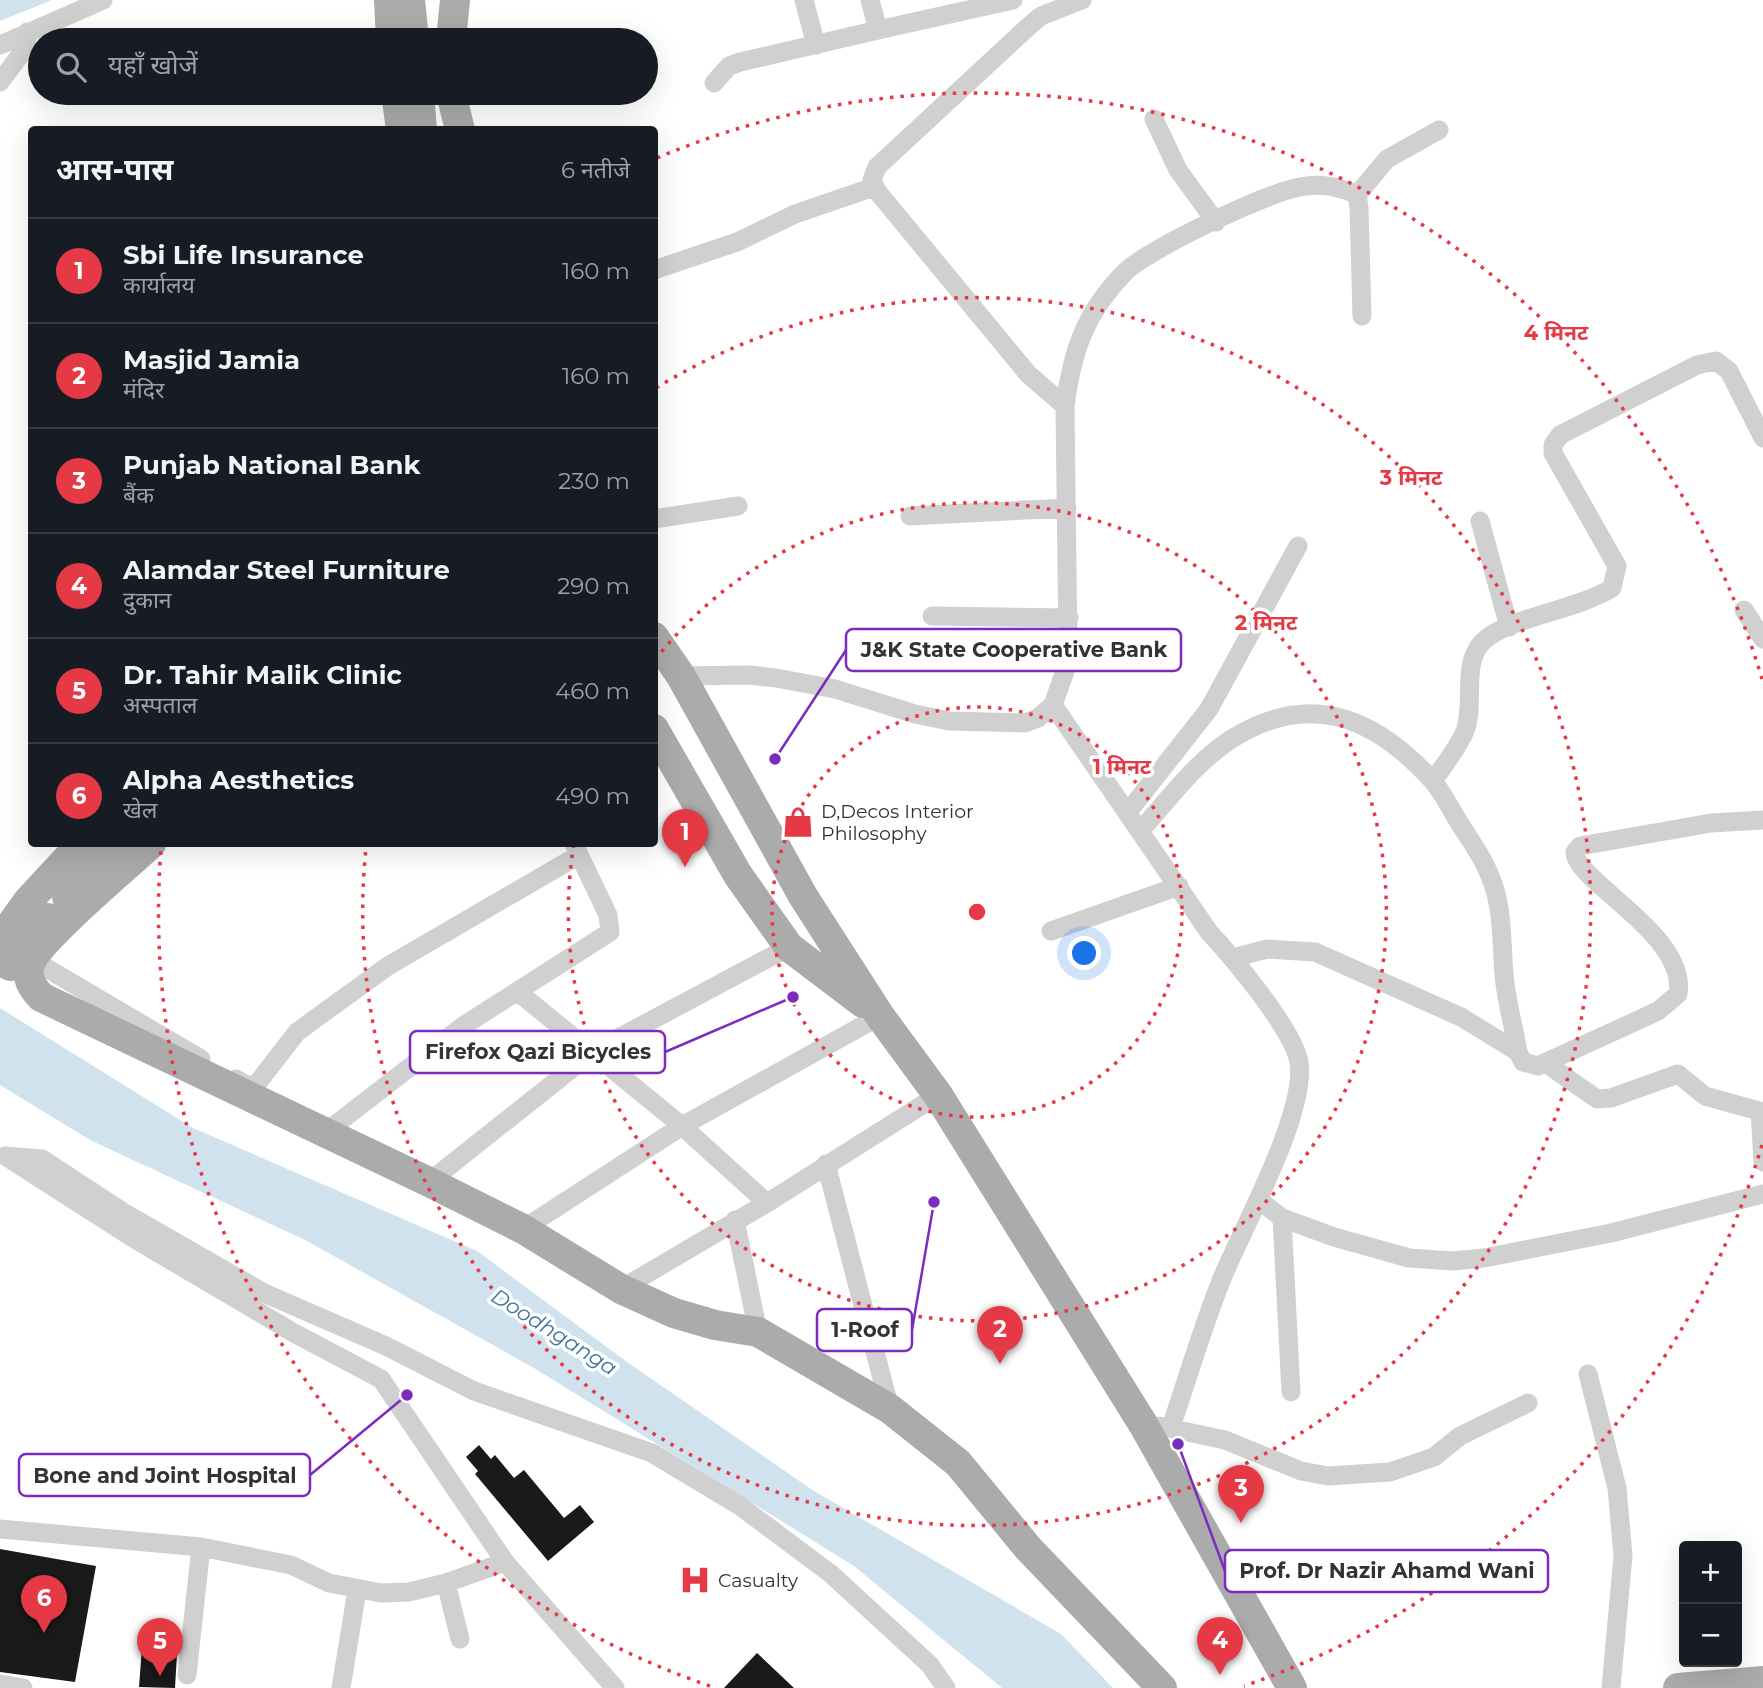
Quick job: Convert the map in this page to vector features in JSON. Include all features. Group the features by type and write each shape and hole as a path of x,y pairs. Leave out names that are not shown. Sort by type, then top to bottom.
{"main road":[{"path":"388,0 390,28"},
{"path":"410,0 413,28"},
{"path":"440,0 441,28"},
{"path":"452,28 456,0"},
{"path":"398,105 400,126"},
{"path":"420,105 422,126"},
{"path":"450,105 450,126"},
{"path":"453,105 459,126"},
{"path":"658,648 666,670 781,884 803,896 880,1016 938,1095 1157,1425 1292,1688"},
{"path":"658,736 738,875 789,947 880,1016"},
{"path":"0,982 38,910 79,847"},
{"path":"17,952 38,910 113,847"},
{"path":"17,952 52,935 148,847"},
{"path":"17,952 28,969 31,985 41,997 523,1229 621,1289 674,1313 715,1325 758,1332 890,1409 958,1463 1028,1548 1162,1688"},
{"path":"1678,1688 1763,1681"}],"street":[{"path":"36,28 103,0"},
{"path":"804,0 816,45"},
{"path":"870,0 878,30"},
{"path":"714,83 729,66 878,30 952,6 1013,0"},
{"path":"1065,406 1028,374 874,187 872,180 877,167 1028,27 1041,16 1082,0"},
{"path":"0,45 27,32 27,46 0,82"},
{"path":"1154,119 1178,170 1216,222"},
{"path":"1362,316 1357,195 1388,159 1438,130"},
{"path":"666,670 749,675 810,684 949,721 1025,723 1038,718 1053,705 1065,671 1069,618 1065,406 1075,347 1099,307 1125,272 1154,250 1216,222 1298,187 1329,186 1357,195"},
{"path":"658,269 737,242 795,214 874,187"},
{"path":"1433,781 1466,730 1474,656 1483,640 1509,627 1588,601 1612,588 1616,578 1617,566 1553,453 1553,445 1560,435 1707,361 1716,361 1728,372 1762,431"},
{"path":"658,518 738,506"},
{"path":"910,516 1066,508"},
{"path":"1480,521 1509,627"},
{"path":"1128,812 1209,709 1298,546"},
{"path":"1744,610 1763,639"},
{"path":"932,616 1069,618"},
{"path":"1053,705 1209,932 1233,958 1295,1047 1299,1065 1295,1100 1260,1200 1157,1425 1226,1440 1301,1471 1328,1476 1390,1472 1434,1457 1460,1436 1528,1404"},
{"path":"1141,830 1186,780 1228,741 1280,717 1335,715 1355,720 1382,737 1433,781 1486,865 1495,887 1506,985 1518,1052"},
{"path":"1233,958 1267,949 1315,952 1461,1017 1518,1052 1529,1066 1547,1064 1658,1011 1678,994 1680,983 1672,959 1635,915 1577,865 1575,852 1580,846 1711,823 1763,820"},
{"path":"17,952 252,1086 261,1079 297,1032 388,966 577,849 612,928 603,938 463,1026 326,1132"},
{"path":"1051,931 1179,886"},
{"path":"429,1182 594,1051 789,947"},
{"path":"518,992 594,1051 768,1203"},
{"path":"523,1229 682,1126 880,1016"},
{"path":"1547,1064 1597,1099 1611,1098 1678,1074 1705,1096 1762,1112 1763,1163"},
{"path":"621,1289 768,1203 938,1095"},
{"path":"3,1155 133,1238 294,1333 381,1379 505,1562 615,1688"},
{"path":"3,1155 42,1158 123,1213 264,1293 363,1336 474,1391 652,1453 740,1506 831,1574 930,1665 946,1688"},
{"path":"826,1164 890,1409"},
{"path":"1260,1200 1282,1218 1393,1254 1452,1261 1484,1258 1611,1233 1763,1194"},
{"path":"1282,1218 1291,1392"},
{"path":"735,1220 758,1332"},
{"path":"1588,1374 1617,1488 1623,1556 1611,1688"},
{"path":"0,1529 201,1547 291,1565 329,1583 357,1590 409,1592 446,1583 505,1562"},
{"path":"187,1675 201,1547"},
{"path":"446,1583 460,1639"},
{"path":"341,1688 357,1590"},
{"path":"0,1684 23,1688"}],"water":[{"path":"0,0 52,0 0,21"},
{"name":"Doodhganga","path":"0,1008 193,1128 477,1251 627,1362 814,1491 1061,1634 1113,1688 1002,1688 854,1566 534,1368 307,1241 90,1140 0,1085"}],"building":[{"path":"479,1445 491,1459 495,1455 514,1478 524,1470 564,1518 580,1505 594,1522 548,1561 475,1474 478,1471 466,1457"},
{"path":"0,1549 96,1566 75,1682 0,1672"},
{"path":"143,1634 178,1636 175,1688 139,1687"},
{"path":"757,1653 794,1688 724,1688"}],"place":[{"name":"J&K State Cooperative Bank","path":"775,759"},
{"name":"D,Decos Interior Philosophy","path":"798,822"},
{"name":"Sbi Life Insurance","path":"685,867"},
{"name":"Firefox Qazi Bicycles","path":"793,997"},
{"name":"1-Roof","path":"934,1202"},
{"name":"Masjid Jamia","path":"1000,1364"},
{"name":"Bone and Joint Hospital","path":"407,1395"},
{"name":"Prof. Dr Nazir Ahamd Wani","path":"1178,1444"},
{"name":"Punjab National Bank","path":"1241,1523"},
{"name":"Casualty","path":"695,1580"},
{"name":"Alpha Aesthetics","path":"44,1633"},
{"name":"Alamdar Steel Furniture","path":"1220,1675"},
{"name":"Dr. Tahir Malik Clinic","path":"160,1676"}]}
